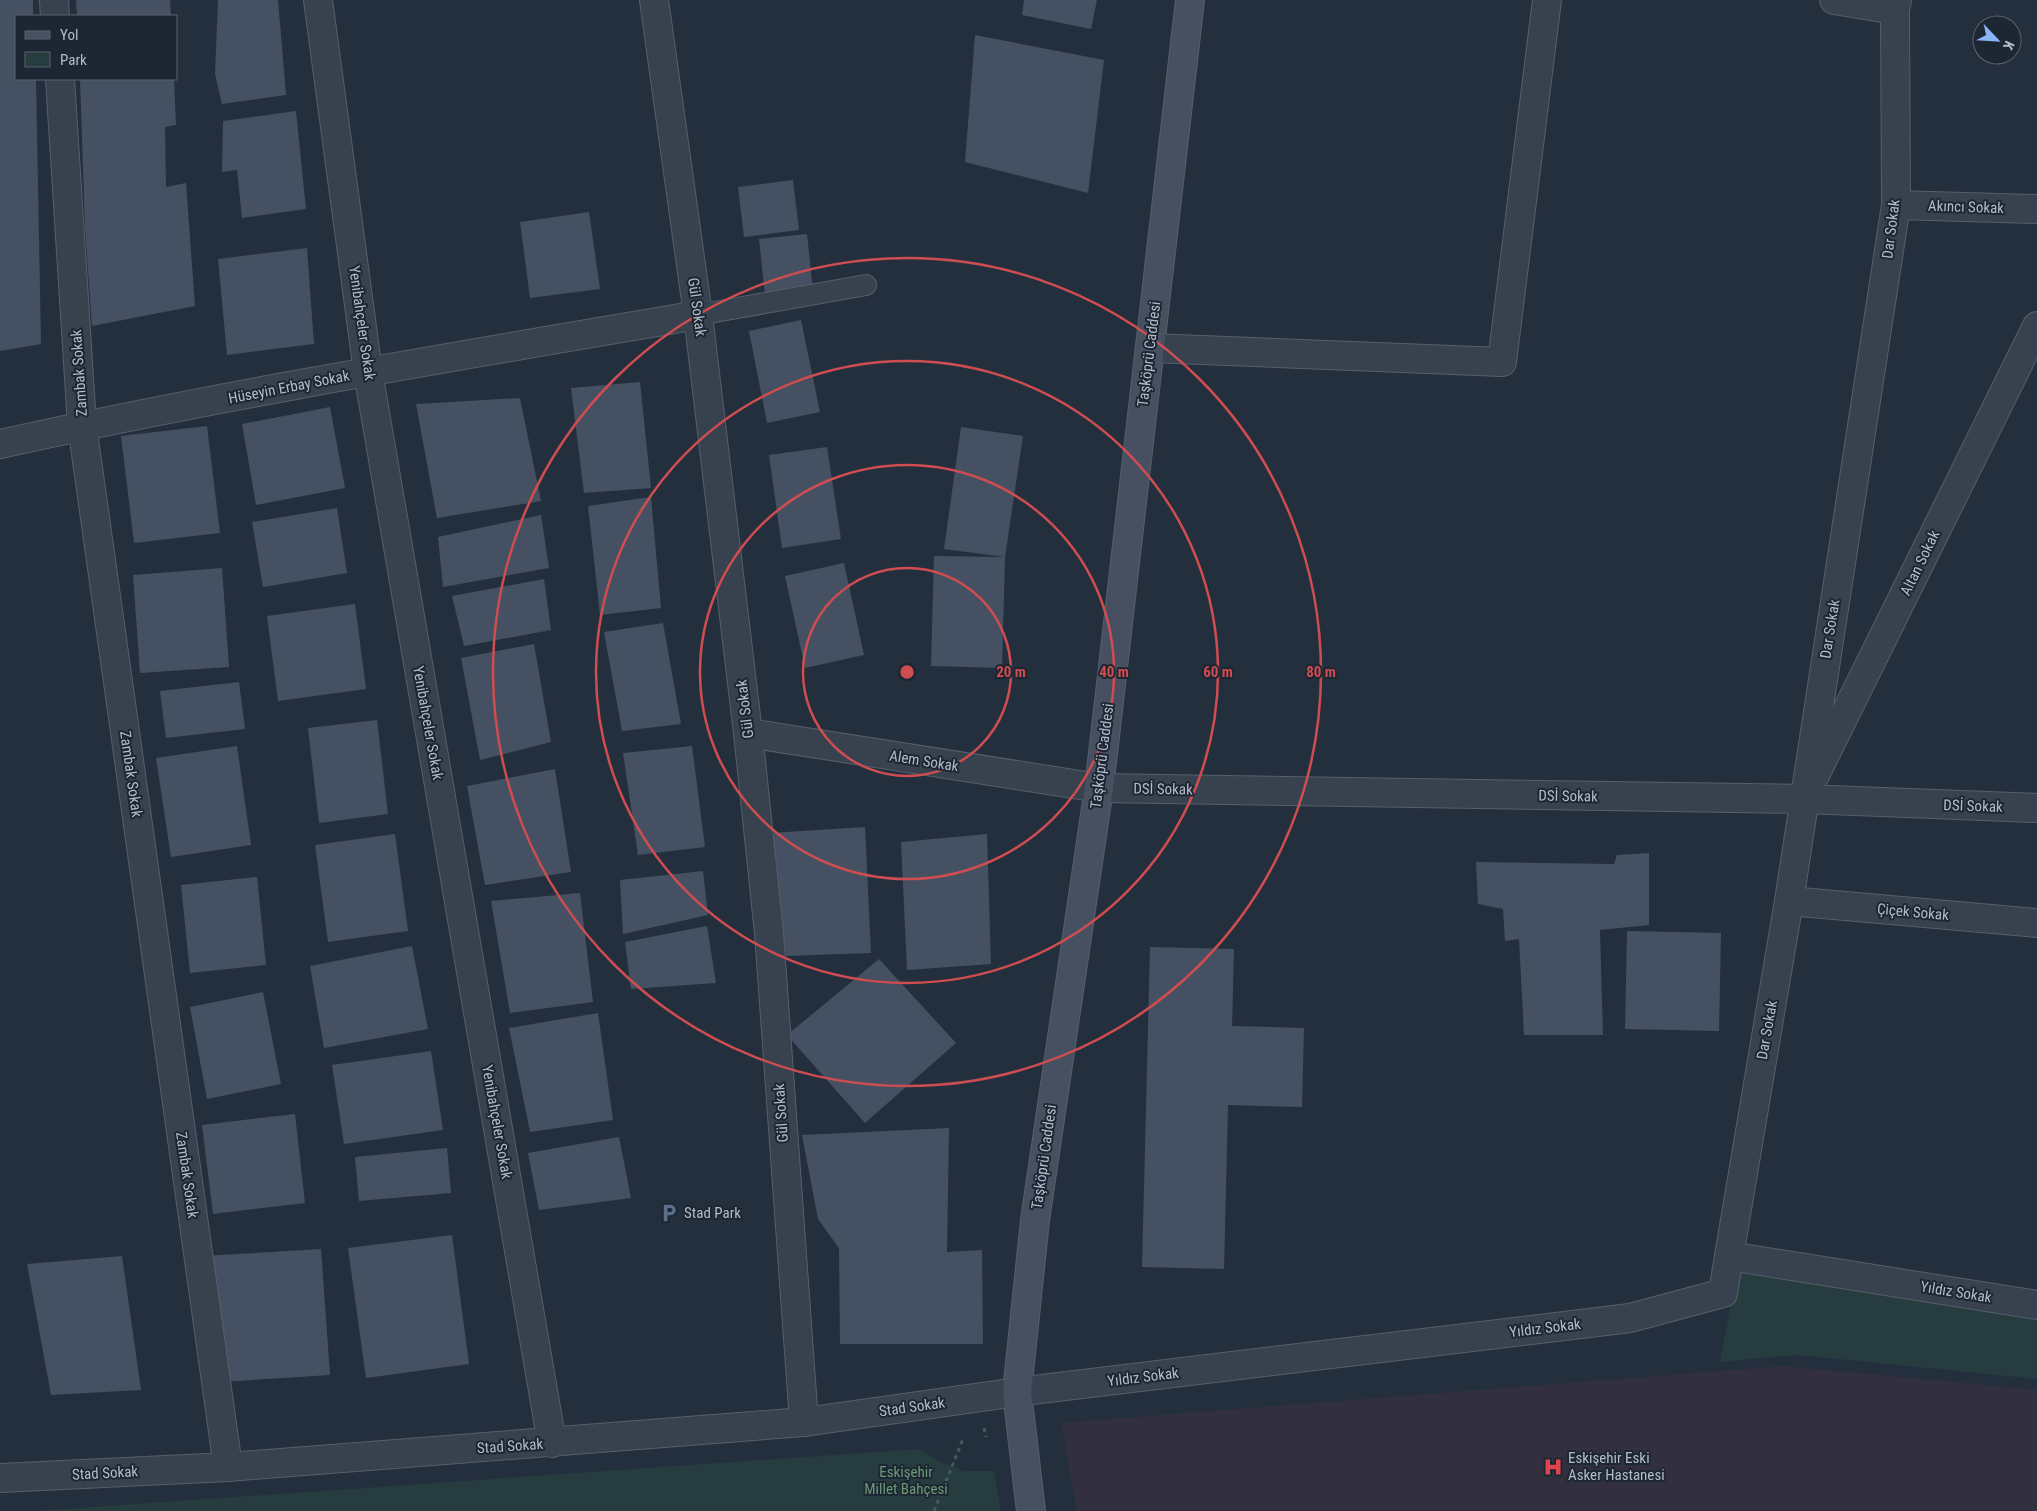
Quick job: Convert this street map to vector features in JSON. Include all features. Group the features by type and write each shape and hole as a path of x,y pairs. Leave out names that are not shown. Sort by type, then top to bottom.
{"main road":[{"name":"Taşköprü Caddesi","path":"1031,1511 1017,1392 1035,1220 1099,788 1190,0"}],"street":[{"path":"54,0 56,15"},
{"name":"Yenibahçeler Sokak","path":"318,0 368,372 552,1443"},
{"name":"Gül Sokak","path":"654,0 698,315 748,733 769,933 804,1422"},
{"path":"1150,348 1502,362 1547,0"},
{"path":"1834,0 1896,5"},
{"name":"Dar Sokak","path":"1729,1256 1789,901 1896,204 1896,5"},
{"name":"Zambak Sokak","path":"60,80 82,426 228,1467"},
{"name":"Akıncı Sokak","path":"1896,204 2037,209"},
{"name":"Hüseyin Erbay Sokak","path":"0,444 82,426 368,372 698,315"},
{"name":"Altan Sokak","path":"1804,799 2037,326"},
{"name":"Alem Sokak","path":"748,733 1099,788"},
{"name":"DSİ Sokak","path":"1099,788 1804,799 2037,808"},
{"name":"Çiçek Sokak","path":"1789,901 2037,923"},
{"name":"Yıldız Sokak","path":"1017,1392 1630,1318 1723,1293 1729,1256 2037,1305"},
{"name":"Stad Sokak","path":"0,1478 228,1467 804,1422 1017,1392"}],"lane":[{"path":"698,315 866,285"}],"path":[{"path":"934,1511 963,1439"}],"shaded area":[{"name":"Eskişehir Eski Asker Hastanesi","path":"1784,1366 2037,1390 2037,1511 1077,1511 1061,1423"}],"green space":[{"path":"1738,1267 2037,1320 2037,1379 1798,1355 1720,1362"},
{"name":"Eskişehir Millet Bahçesi","path":"918,1449 939,1461 963,1471 994,1471 1001,1511 36,1511"}],"building":[{"path":"0,0 33,0 33,15 15,15 15,80 36,80 41,344 0,351"},
{"path":"76,0 170,0 171,15 77,15"},
{"path":"218,0 278,0 286,95 222,104 215,74"},
{"path":"1024,0 1097,0 1091,29 1022,15"},
{"path":"975,35 1104,60 1088,193 965,162"},
{"path":"80,80 174,80 176,125 165,127 166,187 186,183 195,306 92,326 85,228"},
{"path":"296,111 306,209 242,218 237,170 222,172 223,121"},
{"path":"793,180 799,230 744,237 738,187"},
{"path":"589,212 600,289 530,298 520,222"},
{"path":"807,234 813,291 765,296 759,239"},
{"path":"307,248 314,344 227,355 218,259"},
{"path":"801,320 820,412 767,423 749,331"},
{"path":"640,382 651,488 584,493 571,388"},
{"path":"520,398 541,501 437,518 416,404"},
{"path":"330,407 345,488 256,505 242,424"},
{"path":"207,426 220,533 134,543 121,436"},
{"path":"961,427 1023,436 1005,557 944,549"},
{"path":"827,447 841,539 782,548 769,455"},
{"path":"651,497 661,608 600,615 588,506"},
{"path":"337,508 347,573 263,587 252,522"},
{"path":"541,515 549,568 443,587 438,537"},
{"path":"934,556 1005,557 1002,668 931,666"},
{"path":"844,563 864,655 805,668 785,576"},
{"path":"222,568 229,667 140,673 133,575"},
{"path":"544,579 551,630 464,646 452,596"},
{"path":"355,604 366,689 278,701 267,616"},
{"path":"663,623 681,724 622,731 604,632"},
{"path":"534,644 551,742 480,760 461,658"},
{"path":"239,682 245,729 166,738 160,691"},
{"path":"377,720 388,814 319,823 308,728"},
{"path":"237,746 251,845 171,857 156,758"},
{"path":"692,746 705,847 638,855 623,753"},
{"path":"555,769 571,872 485,885 467,786"},
{"path":"865,827 871,953 786,956 770,833"},
{"path":"395,834 408,931 328,942 315,845"},
{"path":"987,834 991,964 907,970 901,842"},
{"path":"1649,853 1649,925 1600,930 1603,1035 1524,1035 1519,939 1505,941 1503,909 1478,904 1476,862 1614,864 1617,855"},
{"path":"703,871 708,915 623,934 620,880"},
{"path":"257,877 266,965 190,973 181,885"},
{"path":"580,893 593,1002 510,1013 491,901"},
{"path":"707,926 716,983 631,989 625,942"},
{"path":"1627,931 1721,933 1719,1031 1625,1029"},
{"path":"412,946 428,1029 324,1048 310,966"},
{"path":"1150,947 1234,949 1232,1026 1304,1028 1302,1107 1228,1105 1224,1269 1142,1267"},
{"path":"879,959 956,1043 865,1123 787,1035"},
{"path":"263,992 281,1084 207,1099 190,1007"},
{"path":"598,1013 613,1120 530,1132 509,1028"},
{"path":"431,1051 443,1130 344,1144 332,1065"},
{"path":"295,1114 305,1203 213,1214 202,1125"},
{"path":"949,1128 947,1252 982,1250 983,1344 840,1344 839,1248 818,1219 802,1135"},
{"path":"619,1137 631,1198 539,1210 528,1153"},
{"path":"447,1148 451,1193 359,1201 355,1157"},
{"path":"452,1235 469,1364 366,1378 348,1248"},
{"path":"321,1249 330,1375 218,1382 205,1256"},
{"path":"122,1256 141,1390 51,1395 27,1264"}],"place":[{"name":"Stad Park","path":"669,1213"},
{"name":"Eskişehir Eski Asker Hastanesi","path":"1553,1467"}]}
